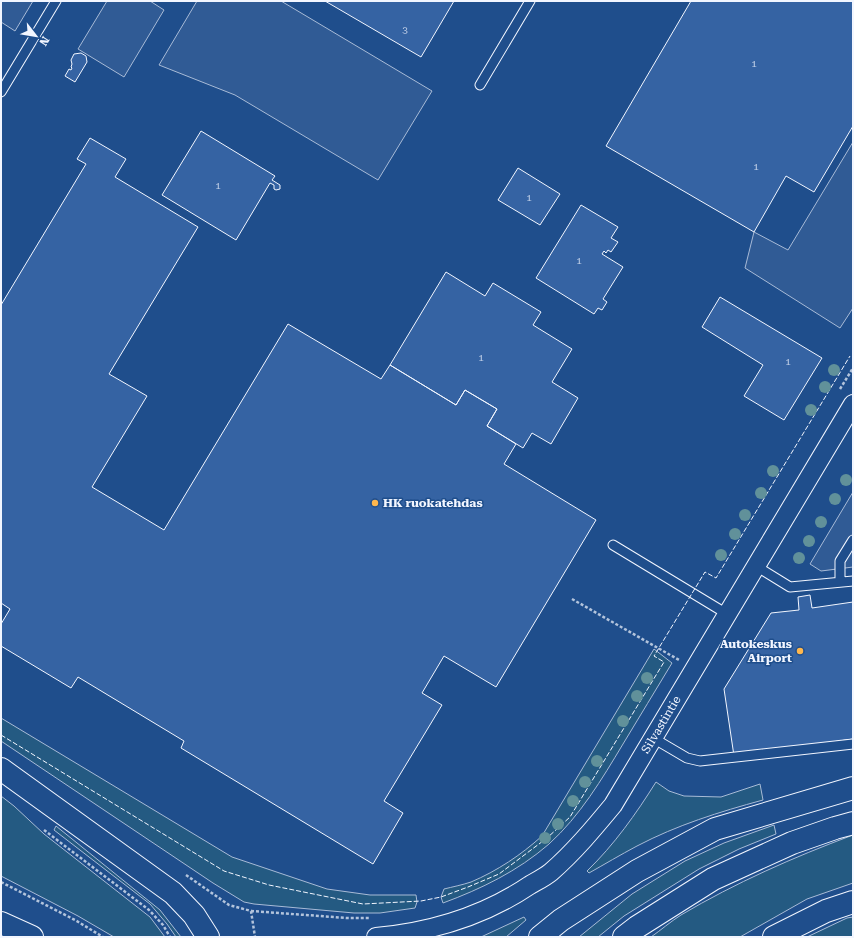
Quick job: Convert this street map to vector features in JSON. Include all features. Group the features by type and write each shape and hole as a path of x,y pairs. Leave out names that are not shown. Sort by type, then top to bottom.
{"main road":[{"path":"1,769 173,893 194,915 208,937"},
{"path":"540,937 561,920 637,871 715,829 853,788"},
{"path":"624,937 636,927 714,879 792,843 835,828 853,824"},
{"path":"774,937 826,911 853,902"},
{"path":"1,923 32,937"}],"street":[{"name":"Silvastintie","path":"376,937 399,935 439,927 479,913 512,897 550,872 586,838 613,805 853,404"}],"lane":[{"path":"1,92 56,1"},
{"path":"480,85 530,1"},
{"path":"840,582 840,561 853,540"},
{"path":"613,545 727,614"},
{"path":"756,566 790,587 853,581"},
{"path":"653,738 687,758 700,761 853,744"}],"path":[{"path":"837,395 853,368"},
{"path":"572,599 695,669"},
{"path":"678,660 682,654"},
{"path":"44,830 149,910 163,925 170,937"},
{"path":"1,882 75,920 103,937"},
{"path":"251,911 347,918 373,918"}],"shaded area":[{"path":"1,1 33,1 15,31 1,22"},
{"path":"107,1 150,1 164,10 124,77 78,49"},
{"path":"197,1 281,1 432,91 378,180 235,95 159,65"},
{"path":"853,142 853,308 840,328 745,268 754,232 788,250"},
{"path":"853,492 853,567 821,571 810,564"},
{"path":"654,649 672,663 599,784 571,821 549,844 525,863 471,892 443,903 441,897 444,889 471,882 490,873 526,850 542,836"},
{"path":"1,718 232,857 327,889 370,895 416,895 417,902 415,908 380,913 354,913 244,902 213,883 1,741"},
{"path":"656,782 669,791 684,796 721,797 760,784 763,800 714,814 652,838 589,873 587,871 624,829"},
{"path":"1,796 44,834 150,917 165,937 114,937 78,916 1,876"},
{"path":"774,825 776,834 739,849 699,869 624,916 598,937 579,937 632,894 685,861 724,843"},
{"path":"56,826 160,910 181,937 176,937 150,904 54,830"},
{"path":"853,835 853,883 807,899 740,937 651,937 673,920 722,892 809,852"},
{"path":"524,917 526,920 506,937 481,937"},
{"path":"853,917 853,937 807,937 847,918"}],"building":[{"path":"325,1 454,1 421,57"},
{"path":"691,1 853,1 853,126 814,192 786,176 754,232 606,146"},
{"path":"81,53 86,56 87,62 75,82 65,76 69,69 71,70 72,68 71,60 74,54"},
{"path":"201,131 275,176 272,180 280,185 280,189 276,190 274,189 274,185 270,183 236,240 162,195"},
{"name":"HK ruokatehdas","path":"90,138 126,159 115,177 198,227 109,374 147,396 92,487 164,530 288,324 381,379 390,365 456,405 465,390 497,409 487,426 516,444 504,464 596,520 496,687 444,656 422,693 442,705 384,801 403,813 373,864 181,748 184,741 78,677 71,688 1,646 1,624 10,609 1,603 1,305 86,164 77,159"},
{"path":"518,168 560,194 540,225 498,200"},
{"path":"581,205 618,227 611,238 618,242 611,252 608,250 606,253 604,251 602,254 623,267 603,299 607,302 602,310 598,308 594,314 536,278"},
{"path":"446,272 485,296 493,283 541,312 533,325 572,349 552,382 578,398 551,444 532,433 523,448 487,426 497,409 465,390 456,405 390,365"},
{"path":"720,297 822,358 784,420 744,396 763,365 702,327"},
{"name":"Autokeskus Airport","path":"810,595 812,608 853,602 853,739 734,756 724,689 771,613 799,610 798,597"}],"fence":[{"path":"1,735 224,871 269,885 363,904 421,901 441,897 499,874 547,838 570,817 664,662 654,656 705,572 716,578 850,356"}],"place":[{"name":"HK ruokatehdas","path":"375,503"},
{"name":"Autokeskus Airport","path":"800,651"}]}
